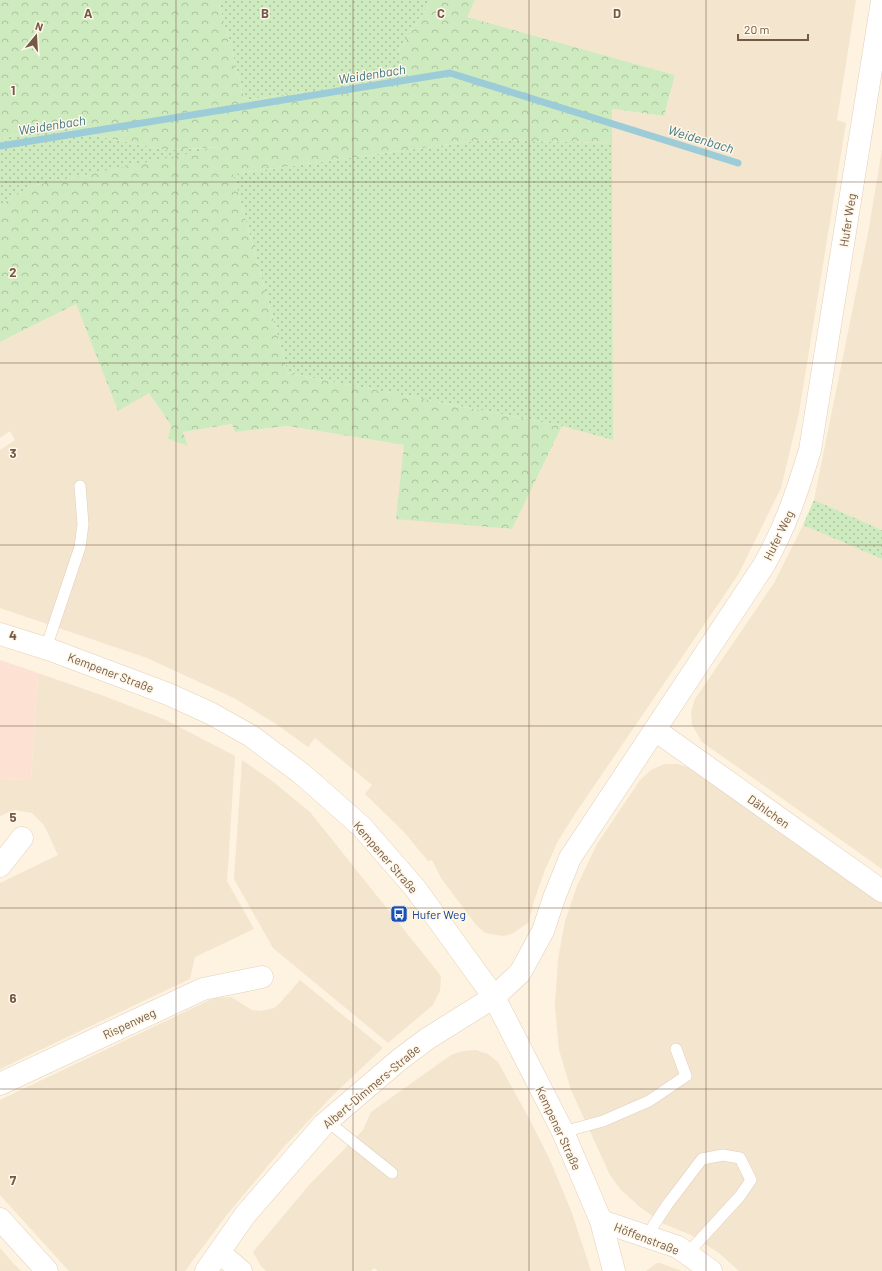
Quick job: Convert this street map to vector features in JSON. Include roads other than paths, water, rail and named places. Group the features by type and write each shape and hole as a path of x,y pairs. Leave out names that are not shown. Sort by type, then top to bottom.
{"street":[{"name":"Hufer Weg","path":"494,997 520,972 533,952 543,931 570,858 764,565 781,534 795,500 810,450 882,1"},
{"name":"Kempener Straße","path":"0,634 46,648 168,694 210,713 251,736 302,774 362,827 415,888 494,997 562,1132 601,1221 614,1271"},
{"name":"Dählchen","path":"655,730 882,891"},
{"path":"0,866 22,838"},
{"name":"Rispenweg","path":"0,1084 203,989 262,977"},
{"name":"Albert-Dimmers-Straße","path":"206,1271 220,1253 245,1215 327,1121 399,1060 494,997"},
{"path":"0,1219 47,1271"},
{"name":"Höffenstraße","path":"601,1221 678,1247 711,1271"},
{"path":"220,1253 241,1271"}],"lane":[{"path":"46,648 80,546 83,524 80,486"},
{"path":"562,1132 604,1122 649,1101 686,1076 676,1049"},
{"path":"327,1121 392,1172"},
{"path":"646,1237 667,1205 702,1159 723,1154 740,1158 751,1180 740,1196 687,1254"}],"waterway":[{"name":"Weidenbach","path":"0,146 450,73 738,163"}],"place":[{"name":"Hufer Weg","path":"399,914"}]}
